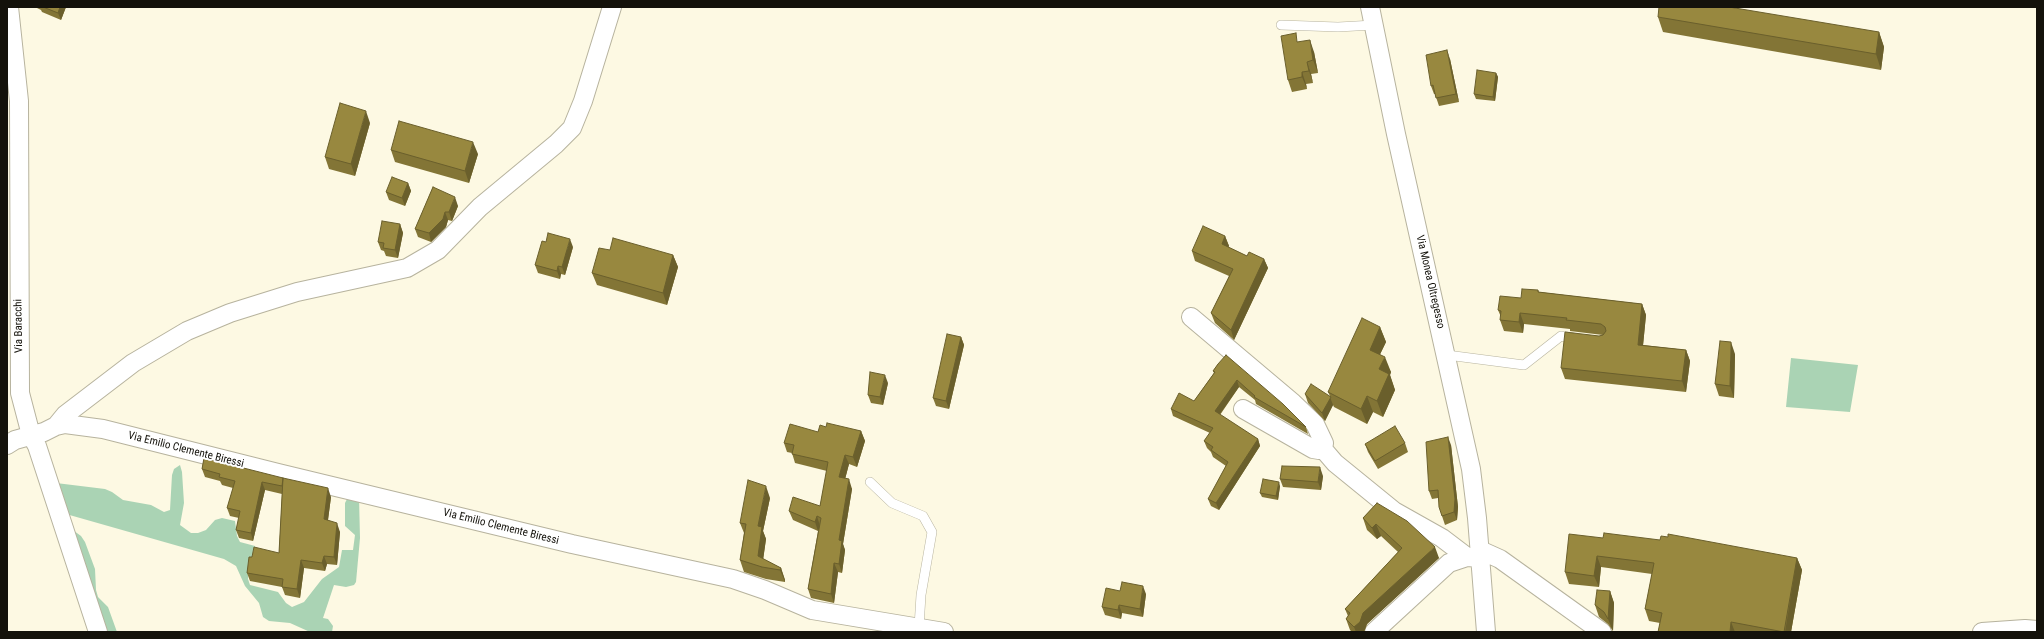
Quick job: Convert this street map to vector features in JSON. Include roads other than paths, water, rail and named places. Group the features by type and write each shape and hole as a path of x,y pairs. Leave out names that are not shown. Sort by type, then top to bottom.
{"street":[{"name":"Via Baracchi","path":"9,7 19,101 20,393 31,436 37,446 98,632"},
{"name":"Via Emilio Clemente Biressi","path":"56,426 65,414 132,363 187,331 230,313 297,292 407,268 438,250 480,207 556,144 572,128 583,101 612,7"},
{"name":"Via Monea Oltregesso","path":"1370,7 1398,142 1447,355 1471,468 1476,555 1486,632"},
{"path":"1191,317 1293,402 1315,424 1324,443 1323,449"},
{"path":"1243,409 1313,449 1323,449"},
{"name":"Via Emilio Clemente Biressi","path":"7,445 15,440 65,424 103,429 572,544 733,579 765,590 812,610 944,632"},
{"path":"1323,449 1335,463 1394,511 1442,538 1451,555"},
{"path":"1374,632 1451,555 1476,555 1500,559 1602,632"},
{"path":"1982,632 2025,629 2037,630"}],"lane":[{"path":"1281,25 1338,27 1374,25"},
{"path":"1447,355 1524,365 1561,336 1582,339"},
{"path":"870,482 892,503 923,516 932,532 921,595 919,628"}]}
